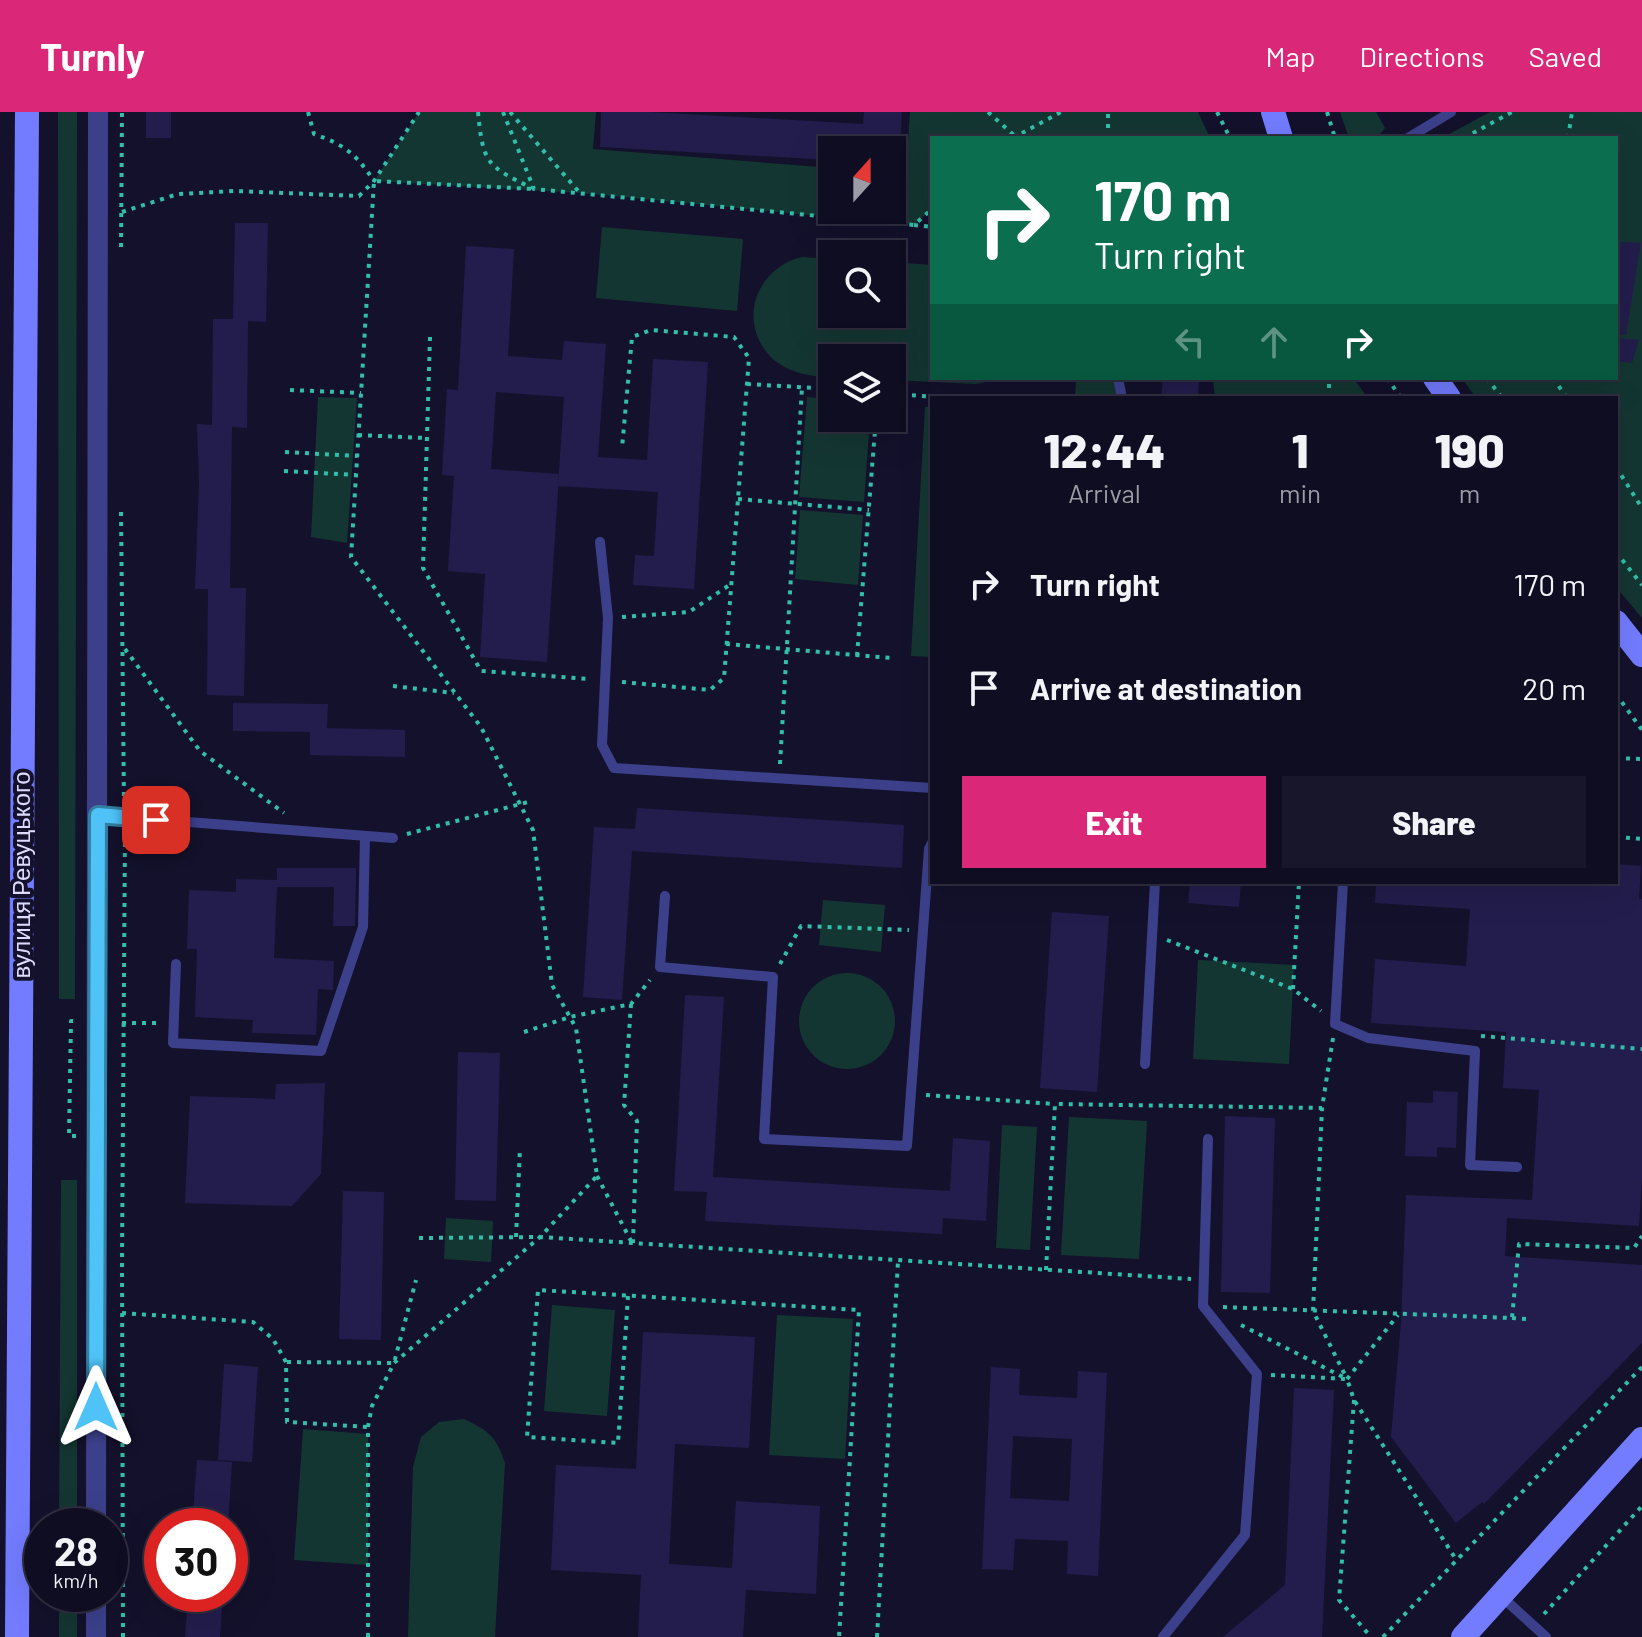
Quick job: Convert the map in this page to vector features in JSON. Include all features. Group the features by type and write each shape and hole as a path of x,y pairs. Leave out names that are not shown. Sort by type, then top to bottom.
{"street":[{"name":"вулиця Ревуцького","path":"17,1637 27,112"},
{"path":"96,1508 98,112"},
{"path":"1273,112 1280,136"},
{"path":"1618,625 1642,655"},
{"path":"1463,1637 1642,1439"},
{"path":"96,1612 96,1637"}],"lane":[{"path":"1411,136 1451,112"},
{"path":"600,542 608,618 602,745 614,768 930,788"},
{"path":"98,815 393,838"},
{"path":"176,964 173,1043 321,1051 363,927 365,836"},
{"path":"665,896 660,967 773,977 764,1139 907,1146 930,857"},
{"path":"1145,1064 1155,884"},
{"path":"1343,884 1335,1024 1368,1038 1475,1051 1470,1165 1517,1167"},
{"path":"1163,1637 1245,1535 1257,1374 1203,1306 1208,1139"},
{"path":"1501,1596 1546,1637"}],"path":[{"path":"121,260 122,112"},
{"path":"308,112 314,134 341,143 359,160 374,181 351,557 481,727 533,830 552,985 576,1028 597,1176 633,1243"},
{"path":"122,212 178,194 235,191 359,196 374,181 419,112"},
{"path":"478,112 484,154 494,169 534,189"},
{"path":"503,112 534,189"},
{"path":"510,112 581,193"},
{"path":"988,112 1014,136"},
{"path":"1017,136 1061,112"},
{"path":"1108,112 1108,136"},
{"path":"1217,112 1229,136"},
{"path":"1327,112 1334,136"},
{"path":"1468,136 1512,112"},
{"path":"1568,136 1572,112"},
{"path":"374,181 534,189 930,227"},
{"path":"914,225 930,211"},
{"path":"430,337 423,568 481,671 710,690 724,678 749,358 734,337 651,330 632,337 622,448"},
{"path":"747,384 818,388"},
{"path":"780,778 802,387"},
{"path":"290,390 361,393"},
{"path":"906,395 930,396"},
{"path":"857,656 875,432"},
{"path":"358,435 426,438"},
{"path":"285,452 357,456"},
{"path":"1618,470 1642,508"},
{"path":"284,471 356,475"},
{"path":"738,499 869,510"},
{"path":"121,511 125,818 123,1637"},
{"path":"1618,555 1642,585"},
{"path":"608,618 689,612 731,584"},
{"path":"726,644 891,658"},
{"path":"124,647 200,751 309,832"},
{"path":"393,686 456,694"},
{"path":"1618,697 1642,730"},
{"path":"1618,758 1642,759"},
{"path":"393,838 528,802"},
{"path":"1618,837 1642,839"},
{"path":"1293,989 1299,884"},
{"path":"773,977 801,926 923,930"},
{"path":"1152,934 1293,989 1335,1024 1322,1108 1313,1311 1347,1379 1354,1400 1457,1561"},
{"path":"633,1243 637,1121 624,1105 631,1004 660,967"},
{"path":"524,1032 570,1017 631,1004"},
{"path":"69,1136 71,1021 174,1024"},
{"path":"1473,1035 1642,1049"},
{"path":"911,1094 1055,1104 1322,1108"},
{"path":"1046,1270 1055,1104"},
{"path":"516,1237 520,1148"},
{"path":"286,1362 394,1363 540,1237 597,1176"},
{"path":"1512,1318 1519,1244 1634,1248 1642,1236"},
{"path":"419,1238 540,1237 1202,1279"},
{"path":"877,1637 898,1261"},
{"path":"368,1637 368,1427 372,1406 394,1363 416,1280"},
{"path":"628,1296 618,1443 527,1437 538,1290 859,1310 839,1637"},
{"path":"1203,1306 1526,1319"},
{"path":"1203,1306 1347,1379"},
{"path":"122,1313 253,1322 273,1339 286,1362 287,1422 368,1427"},
{"path":"1347,1379 1398,1314"},
{"path":"1383,1637 1642,1367"},
{"path":"1257,1374 1347,1379"},
{"path":"1354,1400 1339,1600 1371,1637"},
{"path":"1534,1626 1642,1506"}],"green space":[{"path":"58,112 77,112 75,999 59,999"},
{"path":"419,112 596,112 593,149 818,167 818,216 581,193 374,181"},
{"path":"910,112 1198,112 1209,136 930,136 930,211 914,225 904,224 906,224 906,156"},
{"path":"1340,112 1376,112 1385,128 1379,136 1348,136"},
{"path":"1490,112 1642,112 1642,618 1618,589 1618,396 1475,396 1463,380 1618,380 1618,136 1446,136"},
{"path":"602,227 743,239 737,311 596,298"},
{"path":"802,257 818,258 818,328 906,328 906,263 930,265 930,380 996,380 976,384 906,381 906,344 818,344 818,376 786,368 773,359 755,330 756,299 772,273"},
{"path":"1076,380 1114,380 1117,396 1075,396"},
{"path":"1213,380 1354,380 1366,396 1215,396"},
{"path":"318,397 357,398 347,543 311,537"},
{"path":"807,397 818,398 818,432 869,432 864,502 799,497"},
{"path":"925,407 930,407 930,657 911,656"},
{"path":"800,510 863,515 858,585 795,579"},
{"path":"823,900 885,905 881,952 819,945"},
{"path":"1198,960 1294,965 1289,1064 1193,1059"},
{"path":"847,973 865,976 881,987 892,1003 895,1021 892,1039 881,1055 865,1066 847,1069 829,1066 813,1055 802,1039 799,1021 802,1003 813,987 829,976"},
{"path":"1069,1117 1147,1121 1139,1259 1061,1255"},
{"path":"1002,1125 1037,1127 1030,1250 996,1248"},
{"path":"61,1180 77,1180 77,1508 59,1508"},
{"path":"446,1218 493,1221 491,1262 444,1259"},
{"path":"552,1305 615,1310 607,1416 544,1411"},
{"path":"777,1315 853,1319 845,1459 769,1455"},
{"path":"464,1419 490,1435 505,1463 495,1637 408,1637 413,1467 421,1437 439,1422"},
{"path":"303,1429 368,1434 368,1565 294,1560"},
{"path":"59,1612 77,1612 77,1637 59,1637"}],"building":[{"path":"146,112 171,112 171,138 146,138"},
{"path":"601,112 863,124 864,112 902,112 901,136 818,136 818,159 600,147"},
{"path":"235,223 268,223 266,322 248,321 247,428 232,427 230,588 246,588 244,696 207,695 208,589 195,589 199,482 197,424 212,425 213,319 233,319"},
{"path":"1621,242 1641,243 1626,335 1618,334"},
{"path":"466,246 514,249 508,356 562,360 564,341 606,344 598,457 647,460 653,359 708,362 694,589 633,585 635,555 654,556 658,492 558,486 547,662 480,657 485,574 448,571 454,476 442,475 447,389 458,390","holes":["496,392 564,397 559,474 491,469"]},
{"path":"1618,338 1639,340 1632,363 1618,361"},
{"path":"1163,380 1199,380 1198,396 1161,396"},
{"path":"233,703 328,704 327,728 405,730 405,757 310,755 310,732 233,731"},
{"path":"637,808 904,825 902,868 632,851 622,1000 583,997 594,827 635,829"},
{"path":"1618,864 1641,866 1642,1176 1639,1226 1507,1218 1505,1256 1642,1265 1642,1343 1484,1504 1482,1502 1456,1523 1391,1437 1401,1322 1406,1195 1532,1200 1539,1090 1503,1088 1506,1032 1371,1023 1375,959 1466,966 1470,909 1375,903 1376,884 1618,884"},
{"path":"277,868 356,868 355,926 333,926 334,887 277,887 274,958 334,961 333,990 318,989 316,1035 252,1033 253,1020 195,1017 197,949 187,949 189,890 236,892 236,879 277,880"},
{"path":"1190,884 1241,884 1239,907 1188,903"},
{"path":"1052,912 1109,916 1097,1092 1040,1088"},
{"path":"685,995 724,997 713,1177 950,1191 953,1138 990,1141 986,1221 943,1218 942,1234 705,1221 707,1192 674,1191"},
{"path":"458,1052 500,1053 496,1201 455,1200"},
{"path":"325,1083 321,1174 292,1206 185,1203 190,1096 275,1099 276,1084"},
{"path":"1433,1091 1458,1092 1456,1148 1437,1147 1437,1157 1405,1156 1407,1102 1433,1103"},
{"path":"1225,1116 1275,1118 1270,1293 1221,1292"},
{"path":"343,1191 384,1192 381,1340 339,1339"},
{"path":"643,1332 755,1337 749,1448 675,1444 669,1564 732,1568 736,1501 820,1506 816,1594 746,1590 743,1637 638,1637 641,1575 551,1570 556,1465 636,1469"},
{"path":"224,1364 258,1367 252,1462 218,1460"},
{"path":"991,1367 1020,1369 1019,1395 1077,1398 1078,1371 1107,1373 1098,1576 1067,1574 1068,1541 1015,1539 1013,1570 982,1569","holes":["1013,1436 1072,1439 1069,1501 1010,1498"]},
{"path":"1294,1388 1334,1390 1322,1637 1223,1637 1285,1585"},
{"path":"197,1460 232,1462 229,1508 193,1508"},
{"path":"187,1612 222,1612 220,1637 185,1637"}],"route":[{"path":"96,1407 98,815 156,820"}]}
